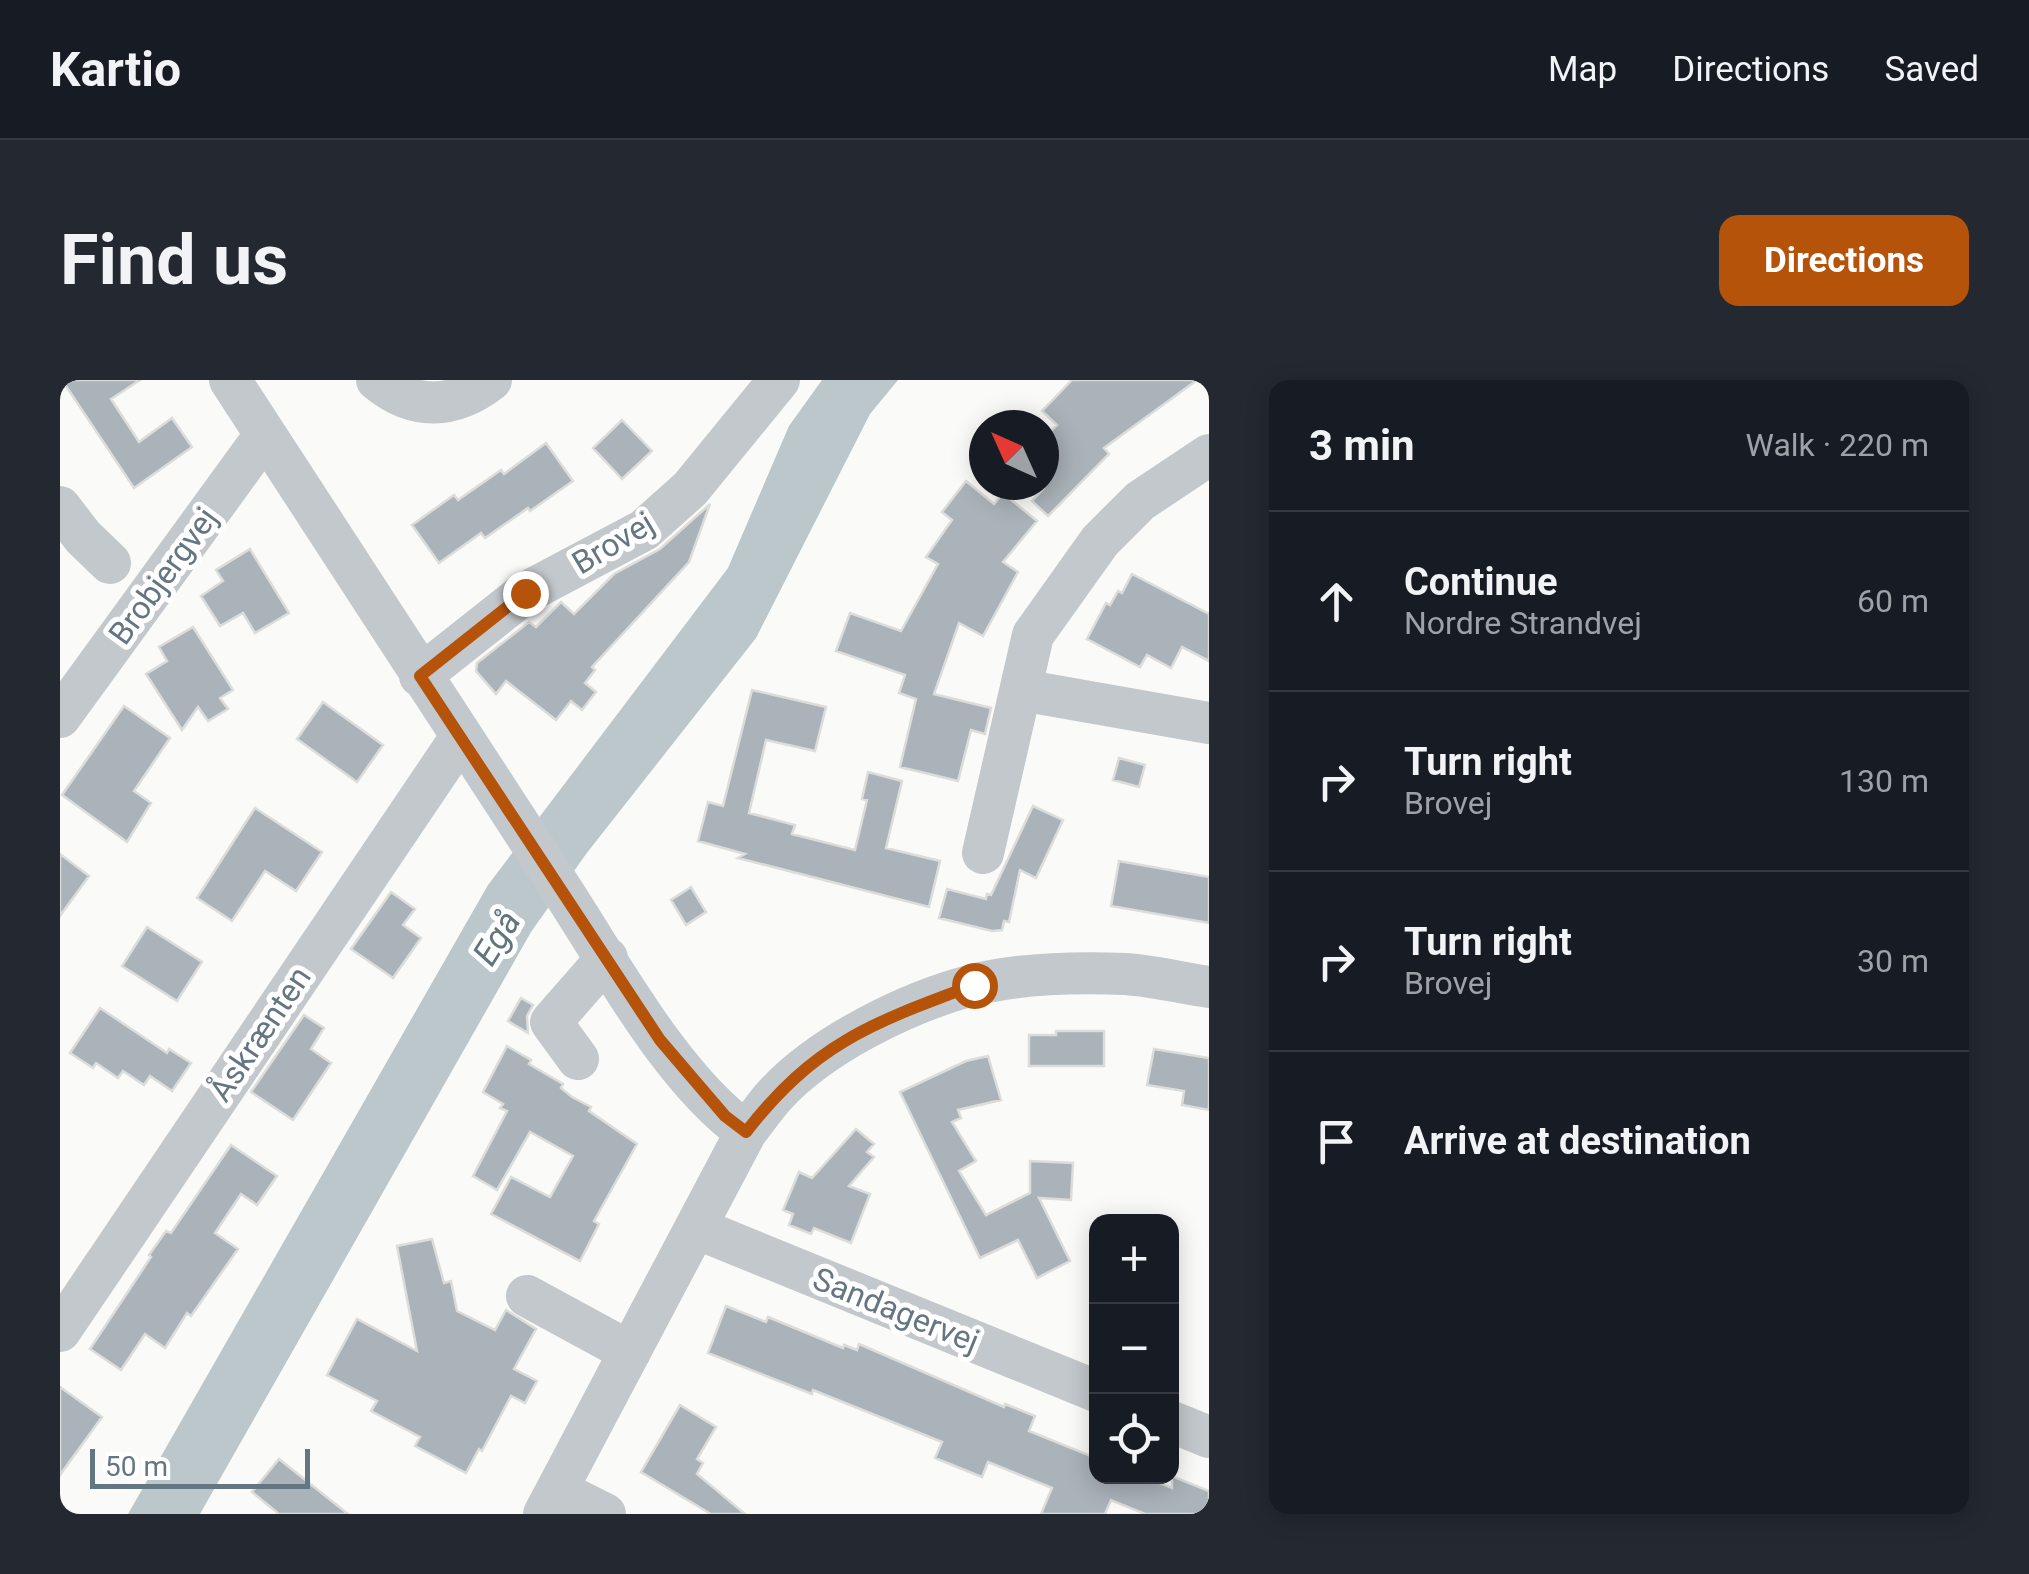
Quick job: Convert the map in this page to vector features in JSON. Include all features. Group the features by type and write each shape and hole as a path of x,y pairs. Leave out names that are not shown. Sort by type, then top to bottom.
{"street":[{"path":"230,380 660,1040 725,1116 746,1132"},
{"path":"377,380 390,391 435,406 476,392 491,380"},
{"name":"Brovej","path":"420,676 525,593 644,530 690,489 779,380"},
{"name":"Brobjergvej","path":"60,717 265,435"},
{"path":"982,853 1033,635 1100,542 1140,501 1209,456"},
{"path":"60,507 110,564"},
{"path":"1021,690 1209,723"},
{"name":"Åskrænten","path":"60,1332 460,737"},
{"path":"578,1059 551,1022 607,958"},
{"path":"604,1514 550,1502 746,1132 775,1095 844,1039 903,1011 974,985 1057,974 1110,974 1209,987"},
{"name":"Sandagervej","path":"696,1228 1089,1388"},
{"path":"527,1296 630,1352"},
{"path":"1179,1425 1209,1437"}],"water":[{"name":"Egå","path":"822,380 898,380 870,414 756,638 586,854 531,932 200,1514 128,1514 488,885 728,568 789,426"}],"building":[{"path":"62,380 140,380 111,399 139,442 172,418 192,447 134,488"},
{"path":"1072,380 1197,380 1104,448 1109,454 1048,516 1032,501 1059,500 1059,410 1043,410"},
{"path":"622,420 652,451 622,479 593,448"},
{"path":"546,443 573,481 485,538 481,533 439,563 412,525 454,495 458,500 501,470 504,474"},
{"path":"966,481 969,500 989,500 994,504 997,500 1012,500 1037,521 1003,562 1018,572 983,636 959,623 934,694 991,708 985,734 971,730 958,781 900,767 916,699 899,693 905,675 836,651 850,613 901,631 938,564 926,557 952,520 942,512"},
{"path":"710,504 689,562 592,667 595,670 585,683 596,692 582,710 571,701 556,720 506,681 496,694 476,671 477,663 529,622 536,627 561,602 574,614 614,574 660,549"},
{"path":"250,549 289,613 255,633 243,613 220,626 201,596 223,581 216,570"},
{"path":"1132,574 1209,614 1209,661 1182,647 1171,668 1147,655 1140,667 1087,639 1106,603 1110,605 1118,591 1122,593"},
{"path":"193,627 233,690 220,698 228,709 208,721 198,707 182,730 146,674 167,661 159,647"},
{"path":"752,690 826,707 815,751 766,740 749,813 795,825 792,834 855,850 867,800 862,799 868,772 902,781 886,848 940,861 929,907 738,858 745,854 698,841 708,802 723,806"},
{"path":"323,702 383,745 357,782 297,739"},
{"path":"124,706 170,738 134,791 151,803 127,842 62,795"},
{"path":"1119,758 1145,765 1139,787 1113,780"},
{"path":"1033,806 1063,820 1036,878 1020,870 1009,922 1004,921 1002,930 992,931 939,918 947,889 986,899 987,894 991,895"},
{"path":"255,808 322,852 296,891 265,871 232,921 197,898"},
{"path":"60,854 89,876 60,916"},
{"path":"1119,861 1209,877 1209,923 1111,906"},
{"path":"691,887 706,912 686,925 671,900"},
{"path":"391,892 415,909 403,925 421,938 393,978 351,949"},
{"path":"147,927 202,962 177,1001 122,966"},
{"path":"521,998 533,1005 527,1016 528,1033 508,1021"},
{"path":"100,1008 167,1053 169,1049 191,1063 172,1091 150,1076 144,1085 123,1071 118,1078 96,1063 93,1068 70,1053"},
{"path":"304,1015 324,1028 311,1049 331,1063 293,1120 251,1092"},
{"path":"1056,1031 1104,1031 1104,1066 1029,1066 1029,1035 1056,1035"},
{"path":"507,1046 563,1084 561,1088 591,1107 589,1111 637,1144 594,1221 599,1224 580,1261 491,1214 511,1177 550,1197 573,1156 530,1132 497,1190 473,1176 507,1111 500,1108 503,1104 483,1092"},
{"path":"1154,1049 1209,1058 1209,1110 1182,1105 1184,1091 1147,1085"},
{"path":"988,1056 1001,1100 958,1110 961,1118 952,1122 976,1161 959,1171 986,1215 1030,1193 1030,1161 1073,1163 1071,1200 1039,1198 1070,1261 1037,1278 1018,1240 980,1258 900,1092 966,1061"},
{"path":"856,1129 874,1144 867,1152 874,1157 849,1186 870,1194 851,1243 814,1228 811,1234 789,1225 793,1214 783,1210 799,1172 812,1178"},
{"path":"231,1145 277,1176 257,1205 241,1194 215,1233 238,1249 191,1316 187,1313 165,1348 145,1334 121,1370 90,1349 149,1255 166,1231 171,1233"},
{"path":"432,1239 444,1283 451,1281 457,1311 495,1330 506,1310 536,1329 514,1369 537,1381 525,1403 511,1396 466,1473 415,1446 420,1437 371,1411 377,1401 327,1375 357,1319 417,1351 397,1246"},
{"path":"726,1306 766,1322 768,1317 843,1348 844,1345 857,1350 859,1344 1004,1407 1005,1404 1035,1416 1029,1431 1089,1455 1089,1484 1162,1484 1172,1488 1172,1484 1179,1484 1179,1479 1209,1491 1209,1514 1145,1514 1111,1500 1105,1514 1041,1514 1052,1488 988,1462 982,1477 935,1458 942,1442 708,1353"},
{"path":"60,1387 102,1417 60,1475"},
{"path":"680,1405 716,1427 697,1459 703,1463 697,1474 745,1514 711,1514 641,1472"},
{"path":"279,1459 348,1514 279,1514 252,1492"}],"route":[{"path":"525,593 420,676 660,1040 725,1116 746,1132 775,1095 844,1039 903,1011 974,985"}]}
